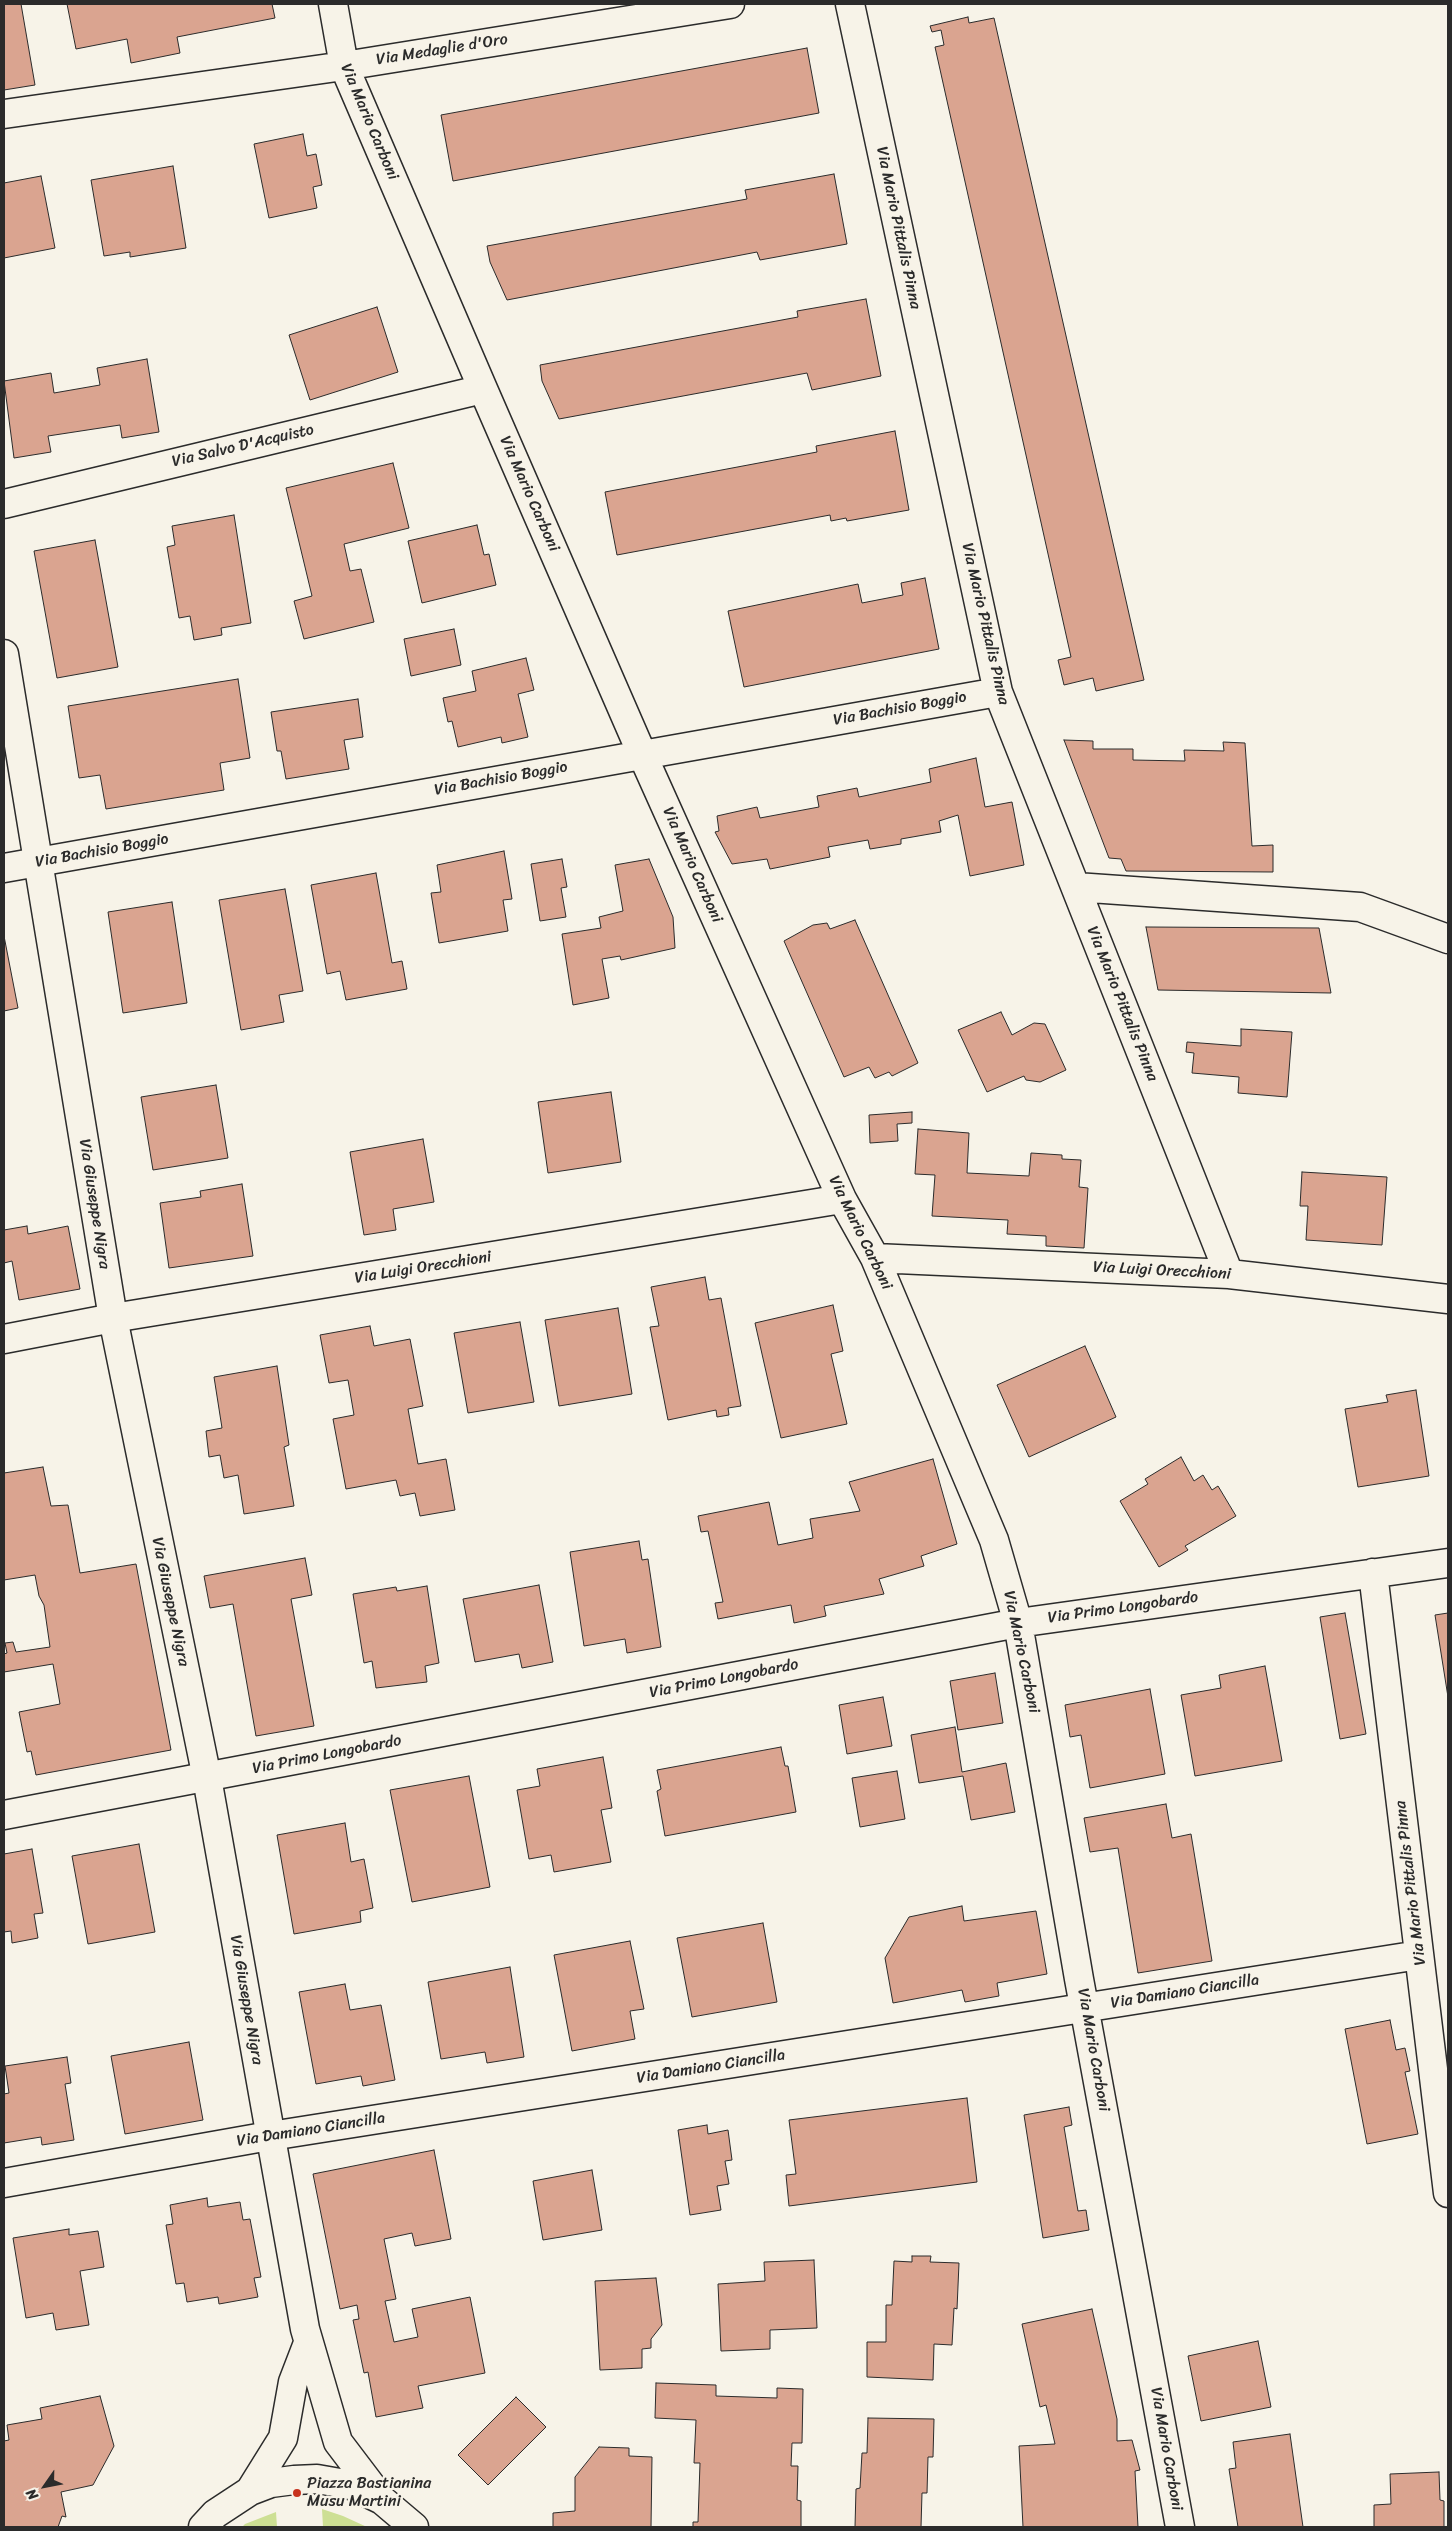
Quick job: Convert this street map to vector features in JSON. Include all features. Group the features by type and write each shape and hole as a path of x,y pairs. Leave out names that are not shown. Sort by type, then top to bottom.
{"street":[{"name":"Via Mario Carboni","path":"332,4 344,66 483,390 642,754 842,1199 875,1258 994,1540 1018,1622 1085,2008 1180,2527"},
{"name":"Via Medaglie d'Oro","path":"4,114 344,66 730,4"},
{"name":"Via Mario Pittalis Pinna","path":"850,4 998,692 1229,1274"},
{"name":"Via Salvo D'Acquisto","path":"4,504 483,390"},
{"name":"Via Giuseppe Nigra","path":"4,654 113,1318 206,1778 308,2342 338,2442 382,2500"},
{"name":"Via Bachisio Boggio","path":"4,868 998,692"},
{"path":"1076,887 1360,907 1448,939"},
{"name":"Via Luigi Orecchioni","path":"4,1339 113,1318 842,1199"},
{"name":"Via Luigi Orecchioni","path":"875,1258 1229,1274 1448,1299"},
{"name":"Via Primo Longobardo","path":"4,1815 1018,1622 1448,1563"},
{"name":"Via Mario Pittalis Pinna","path":"1373,1574 1448,2193"},
{"name":"Via Damiano Ciancilla","path":"4,2182 271,2136 1420,1955"},
{"path":"250,2491 283,2438 292,2382 308,2342"},
{"path":"203,2527 215,2514 250,2491 286,2481 317,2480 351,2485 382,2500 414,2527"}],"green space":[{"path":"322,2509 343,2516 367,2527 323,2527"},
{"path":"276,2512 277,2527 242,2527 245,2524"}],"building":[{"path":"4,4 21,4 35,85 4,90"},
{"path":"67,4 272,4 275,18 177,37 180,53 131,63 127,39 76,49"},
{"path":"968,17 969,23 994,18 1144,680 1096,691 1093,678 1064,685 1058,660 1071,657 935,47 944,45 941,30 932,32 930,26"},
{"path":"807,48 819,113 453,181 441,115"},
{"path":"303,134 307,156 316,154 322,185 313,187 317,208 269,218 254,144"},
{"path":"173,166 186,248 130,257 130,252 104,256 91,180"},
{"path":"834,174 847,244 760,260 757,252 507,300 490,262 487,246 747,199 745,190"},
{"path":"41,176 55,248 4,258 4,183"},
{"path":"866,299 881,376 812,390 807,373 559,419 542,381 540,365 798,317 797,311"},
{"path":"377,307 398,372 310,400 289,335"},
{"path":"147,359 159,432 122,438 120,425 48,436 51,452 14,458 4,381 51,373 54,393 100,385 97,368"},
{"path":"895,431 909,510 847,521 846,518 831,521 830,515 617,555 605,492 817,452 816,446"},
{"path":"393,463 409,528 344,544 350,571 361,569 374,622 304,639 294,601 312,596 286,488"},
{"path":"234,515 251,623 221,628 222,635 194,640 190,616 179,618 167,547 175,545 172,526"},
{"path":"477,525 484,555 489,554 496,585 422,603 408,541"},
{"path":"95,540 118,667 57,678 34,551"},
{"path":"925,578 939,649 744,687 728,611 858,584 862,603 903,595 901,583"},
{"path":"454,629 461,665 411,676 404,639"},
{"path":"526,658 534,690 518,694 528,737 502,743 501,737 458,747 452,721 448,722 443,698 476,691 472,671"},
{"path":"238,679 250,758 220,763 224,790 106,809 100,775 79,778 68,706"},
{"path":"358,699 363,737 344,740 349,769 286,779 281,751 277,751 271,712"},
{"path":"1064,740 1093,741 1093,749 1133,749 1133,760 1185,761 1184,750 1224,751 1223,742 1245,743 1252,846 1273,845 1273,872 1126,871 1121,859 1109,858"},
{"path":"976,758 985,807 1012,802 1024,865 970,876 958,815 939,821 941,832 901,839 901,844 870,849 868,840 828,847 830,857 770,869 767,859 732,864 715,832 719,831 717,816 757,807 760,818 819,807 817,796 857,788 859,797 931,782 929,769"},
{"path":"504,851 512,899 503,900 508,931 439,943 431,893 441,892 437,865"},
{"path":"562,859 567,887 561,888 566,917 540,921 531,864"},
{"path":"649,859 673,917 675,948 621,960 620,956 602,959 609,998 573,1005 562,934 601,928 599,917 623,911 615,865"},
{"path":"376,873 392,963 402,961 407,989 346,1000 340,971 327,974 311,885"},
{"path":"285,889 303,991 279,995 284,1022 241,1030 219,900"},
{"path":"172,902 187,1003 123,1013 108,912"},
{"path":"855,920 918,1063 892,1076 889,1072 875,1078 869,1067 844,1077 784,941 813,925 827,923 830,929"},
{"path":"1146,927 1319,928 1331,993 1158,990"},
{"path":"4,936 18,1008 4,1011"},
{"path":"1001,1012 1012,1035 1034,1023 1045,1024 1066,1070 1040,1082 1026,1080 1024,1076 987,1092 958,1030"},
{"path":"1241,1029 1292,1032 1287,1097 1238,1093 1239,1077 1192,1073 1194,1053 1186,1052 1187,1042 1241,1046"},
{"path":"216,1085 228,1158 153,1170 141,1097"},
{"path":"611,1092 621,1162 548,1173 538,1102"},
{"path":"912,1112 912,1123 897,1124 898,1141 870,1143 869,1115"},
{"path":"918,1129 969,1133 967,1173 1029,1176 1031,1153 1062,1155 1062,1159 1081,1160 1079,1187 1088,1188 1084,1248 1046,1246 1046,1236 1007,1234 1008,1220 932,1216 935,1175 915,1174"},
{"path":"423,1139 434,1202 393,1209 396,1230 364,1235 350,1152"},
{"path":"1302,1172 1387,1177 1382,1245 1306,1240 1308,1206 1300,1206"},
{"path":"242,1184 253,1256 169,1268 160,1203 201,1197 200,1191"},
{"path":"27,1226 28,1234 68,1226 80,1289 19,1300 12,1261 4,1263 4,1230"},
{"path":"705,1277 709,1300 721,1298 741,1406 728,1408 729,1415 717,1417 716,1410 668,1420 650,1327 659,1326 651,1287"},
{"path":"833,1305 843,1351 831,1354 847,1424 781,1438 755,1323"},
{"path":"618,1308 632,1394 559,1406 545,1320"},
{"path":"520,1322 534,1402 468,1413 454,1333"},
{"path":"370,1326 374,1346 410,1339 423,1406 408,1409 418,1464 446,1459 455,1510 420,1516 415,1493 400,1496 396,1480 346,1489 333,1419 354,1415 348,1380 329,1383 320,1335"},
{"path":"1085,1346 1116,1417 1029,1457 997,1385"},
{"path":"277,1366 289,1445 284,1447 294,1506 244,1514 238,1475 224,1478 220,1455 209,1457 206,1431 222,1428 214,1377"},
{"path":"1416,1390 1429,1476 1358,1487 1345,1409 1388,1402 1386,1395"},
{"path":"1181,1457 1194,1481 1203,1475 1212,1490 1218,1486 1236,1516 1185,1546 1188,1550 1159,1567 1120,1501 1148,1484 1145,1479"},
{"path":"933,1459 957,1544 921,1556 924,1566 879,1579 884,1594 824,1606 826,1616 794,1623 791,1605 718,1619 715,1603 723,1602 708,1531 701,1532 698,1516 769,1502 778,1545 813,1538 810,1519 860,1511 849,1482"},
{"path":"43,1467 51,1506 68,1505 80,1573 136,1564 171,1750 36,1775 31,1751 27,1752 19,1712 60,1704 53,1664 4,1672 4,1654 7,1653 5,1643 13,1642 16,1652 50,1647 44,1605 39,1596 35,1575 4,1580 4,1473"},
{"path":"639,1541 642,1560 648,1559 661,1647 627,1653 625,1639 584,1646 570,1552"},
{"path":"305,1558 312,1595 291,1599 314,1726 256,1736 233,1604 210,1608 204,1576"},
{"path":"539,1585 553,1662 522,1668 519,1654 475,1662 463,1599"},
{"path":"427,1586 439,1663 425,1666 427,1682 376,1688 372,1661 364,1663 353,1594 396,1587 397,1591"},
{"path":"1345,1613 1366,1734 1340,1739 1320,1617"},
{"path":"1448,1613 1448,1697 1435,1615"},
{"path":"1265,1666 1282,1761 1195,1776 1181,1695 1221,1688 1219,1675"},
{"path":"995,1673 1003,1723 958,1730 950,1681"},
{"path":"1150,1689 1165,1774 1090,1788 1081,1735 1070,1737 1065,1705"},
{"path":"883,1697 892,1746 847,1754 839,1705"},
{"path":"955,1727 962,1772 1006,1763 1015,1812 971,1820 963,1776 919,1783 911,1735"},
{"path":"781,1747 785,1766 788,1766 796,1812 665,1836 657,1791 661,1789 657,1770"},
{"path":"603,1757 612,1808 601,1810 611,1862 554,1872 551,1855 529,1859 517,1790 540,1786 537,1769"},
{"path":"897,1771 905,1819 860,1827 852,1778"},
{"path":"469,1776 490,1887 412,1902 390,1790"},
{"path":"1166,1804 1172,1838 1191,1834 1212,1961 1138,1973 1118,1848 1090,1852 1084,1818"},
{"path":"345,1823 351,1862 364,1859 373,1908 360,1911 361,1922 294,1934 277,1835"},
{"path":"139,1844 155,1932 88,1944 72,1856"},
{"path":"32,1849 43,1913 34,1914 38,1938 12,1943 11,1931 4,1932 4,1854"},
{"path":"962,1906 964,1921 1036,1911 1047,1974 997,1983 999,1996 965,2002 962,1990 893,2003 885,1958 909,1917"},
{"path":"763,1923 777,2002 692,2017 677,1938"},
{"path":"630,1941 644,2009 630,2011 635,2039 572,2051 554,1955"},
{"path":"510,1967 524,2057 487,2063 485,2052 441,2059 428,1982"},
{"path":"345,1984 350,2010 381,2005 395,2080 363,2086 361,2076 316,2084 299,1992"},
{"path":"1390,2020 1396,2050 1405,2048 1410,2071 1405,2072 1418,2134 1367,2144 1345,2029"},
{"path":"189,2042 203,2120 125,2134 111,2056"},
{"path":"67,2057 71,2083 65,2084 74,2140 42,2145 41,2137 4,2143 4,2094 9,2093 5,2066"},
{"path":"967,2098 977,2182 789,2206 786,2175 796,2174 789,2120"},
{"path":"1069,2107 1072,2125 1064,2127 1078,2211 1086,2210 1089,2230 1043,2238 1024,2115"},
{"path":"707,2125 708,2134 728,2130 732,2160 725,2161 729,2184 717,2186 721,2210 690,2215 678,2130"},
{"path":"434,2150 451,2239 415,2246 412,2233 384,2239 396,2299 385,2301 394,2342 418,2337 412,2309 470,2297 485,2373 418,2386 423,2408 376,2417 368,2372 364,2373 353,2320 359,2319 357,2305 340,2309 313,2174"},
{"path":"592,2170 602,2230 543,2240 533,2181"},
{"path":"207,2198 208,2207 240,2202 243,2220 250,2219 261,2277 254,2278 258,2297 219,2304 218,2297 187,2302 184,2283 176,2284 166,2225 173,2224 170,2205"},
{"path":"69,2229 69,2235 98,2231 104,2267 80,2271 89,2325 56,2330 53,2313 26,2318 13,2238"},
{"path":"912,2256 931,2256 930,2262 959,2263 957,2309 954,2308 952,2345 934,2344 933,2380 867,2377 867,2342 886,2342 886,2305 892,2305 894,2261 912,2262"},
{"path":"814,2260 817,2328 770,2330 770,2349 721,2351 718,2284 765,2281 764,2262"},
{"path":"656,2278 662,2325 651,2339 651,2348 642,2349 642,2368 600,2370 595,2281"},
{"path":"1092,2309 1117,2419 1117,2441 1132,2440 1140,2470 1135,2471 1138,2527 1023,2527 1019,2446 1055,2444 1046,2405 1040,2407 1022,2324"},
{"path":"1258,2341 1271,2407 1201,2421 1188,2356"},
{"path":"656,2383 716,2385 716,2396 777,2398 777,2388 803,2389 802,2443 792,2443 791,2466 798,2466 797,2500 801,2501 801,2527 693,2527 693,2522 698,2522 700,2463 694,2463 696,2420 655,2418"},
{"path":"100,2396 114,2446 93,2485 61,2492 66,2517 62,2516 58,2527 4,2527 4,2441 9,2440 7,2425 42,2419 40,2408"},
{"path":"516,2397 546,2427 488,2485 458,2455"},
{"path":"868,2418 934,2419 933,2457 928,2457 927,2493 922,2493 921,2527 855,2527 856,2489 860,2488 862,2453 867,2453"},
{"path":"1290,2434 1303,2527 1238,2527 1229,2469 1236,2468 1233,2442"},
{"path":"599,2447 629,2448 629,2456 652,2457 651,2527 553,2527 553,2513 575,2511 575,2477"},
{"path":"1439,2472 1440,2500 1444,2501 1444,2527 1374,2527 1374,2505 1391,2504 1390,2474"}],"place":[{"name":"Piazza Bastianina Musu Martini","path":"297,2493"}]}
